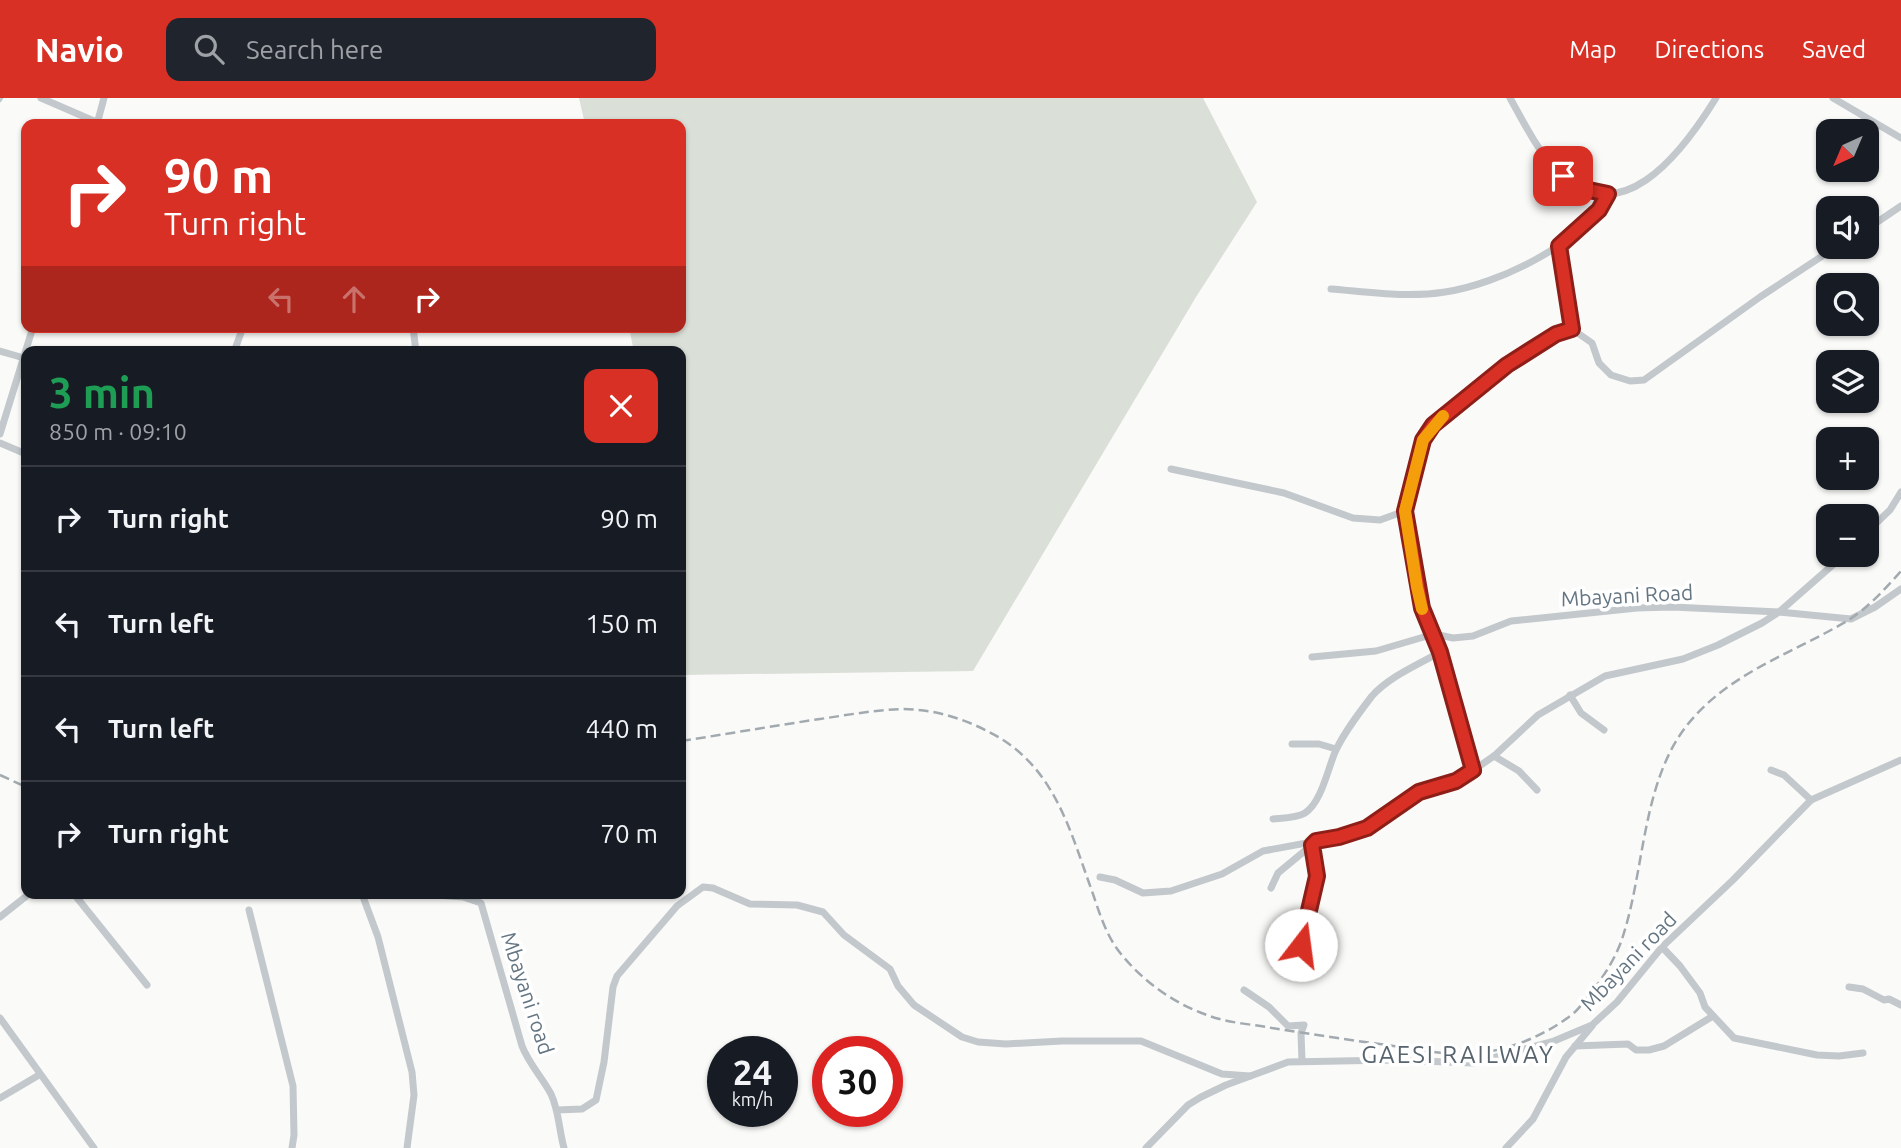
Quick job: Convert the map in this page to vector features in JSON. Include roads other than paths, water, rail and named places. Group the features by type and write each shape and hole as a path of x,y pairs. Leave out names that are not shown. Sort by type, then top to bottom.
{"street":[{"path":"41,98 88,119"},
{"path":"100,119 104,98"},
{"path":"1510,98 1532,138 1563,176 1584,189 1608,194 1629,191 1640,186 1661,168 1685,143 1716,98"},
{"path":"1833,98 1900,136"},
{"path":"1331,289 1400,294 1445,292 1464,288 1532,262 1559,246 1599,210 1608,194"},
{"path":"1879,221 1901,206"},
{"path":"1559,246 1572,329 1592,343 1599,363 1611,375 1630,381 1644,380 1769,290 1817,259"},
{"path":"1473,770 1440,652 1422,608 1405,511 1423,440 1433,425 1507,365 1556,334 1572,329"},
{"path":"0,351 21,357"},
{"path":"0,434 21,370"},
{"path":"17,385 21,386"},
{"path":"0,443 21,452"},
{"path":"1171,469 1284,493 1353,518 1380,520 1405,511"},
{"path":"1879,521 1890,510 1901,492"},
{"path":"1100,877 1115,880 1143,893 1171,891 1222,874 1252,855 1264,851 1314,843 1367,828 1419,792 1456,781 1473,770 1494,756 1538,715 1570,695 1618,672 1665,664 1703,651 1779,612 1830,567"},
{"name":"Mbayani Road","path":"1434,634 1459,638 1473,636 1511,621 1637,608 1779,612 1851,620 1901,589"},
{"path":"1312,657 1377,651 1434,634"},
{"path":"1273,819 1301,815 1308,810 1321,790 1336,749 1378,690 1440,652"},
{"path":"1570,695 1581,713 1604,730"},
{"path":"1292,744 1319,744 1336,749"},
{"path":"1494,756 1519,771 1537,790"},
{"name":"Mbayani road","path":"1146,1148 1188,1105 1226,1085 1288,1062 1392,1060 1474,1063 1554,1041 1592,1025 1611,1008 1662,947 1733,880 1811,800 1901,760"},
{"path":"1771,770 1784,775 1811,800"},
{"path":"1271,888 1278,873 1314,843"},
{"path":"1301,945 1317,876 1314,843"},
{"path":"556,1110 582,1109 596,1100 604,1062 613,987 617,976 677,906 703,887 713,888 750,905 797,905 823,912 844,935 890,969 898,986 914,1005 962,1037 978,1042 1006,1044 1142,1041 1222,1074 1250,1076"},
{"path":"0,917 23,899"},
{"path":"78,899 147,985"},
{"path":"364,899 377,937 412,1072 414,1095 407,1148"},
{"name":"Mbayani road","path":"469,899 481,903 526,1057 551,1095 564,1148"},
{"path":"249,910 293,1086 292,1148"},
{"path":"1662,947 1693,984 1713,1016 1734,1038 1817,1055 1863,1053"},
{"path":"1849,987 1863,989 1901,1005"},
{"path":"1244,990 1269,1007 1288,1026 1304,1025 1301,1033 1302,1061"},
{"path":"1575,1046 1628,1044 1636,1050 1649,1051 1664,1046 1713,1016"},
{"path":"0,1018 94,1148"},
{"path":"1506,1148 1538,1113 1566,1057 1592,1025"},
{"path":"0,1098 39,1075"}],"railway":[{"path":"686,740 851,714 902,709 947,715 969,722 1011,746 1030,762 1045,781 1067,824 1101,918 1112,940 1139,974 1171,998 1194,1010 1231,1022 1436,1052 1485,1052 1521,1043 1566,1019 1577,1010 1605,973 1623,936 1653,798 1673,747 1688,724 1704,706 1742,677 1854,616 1876,598 1901,571"},
{"path":"0,775 21,785"}],"district":[{"name":"GAESI RAILWAY","path":"1458,1054"}]}
